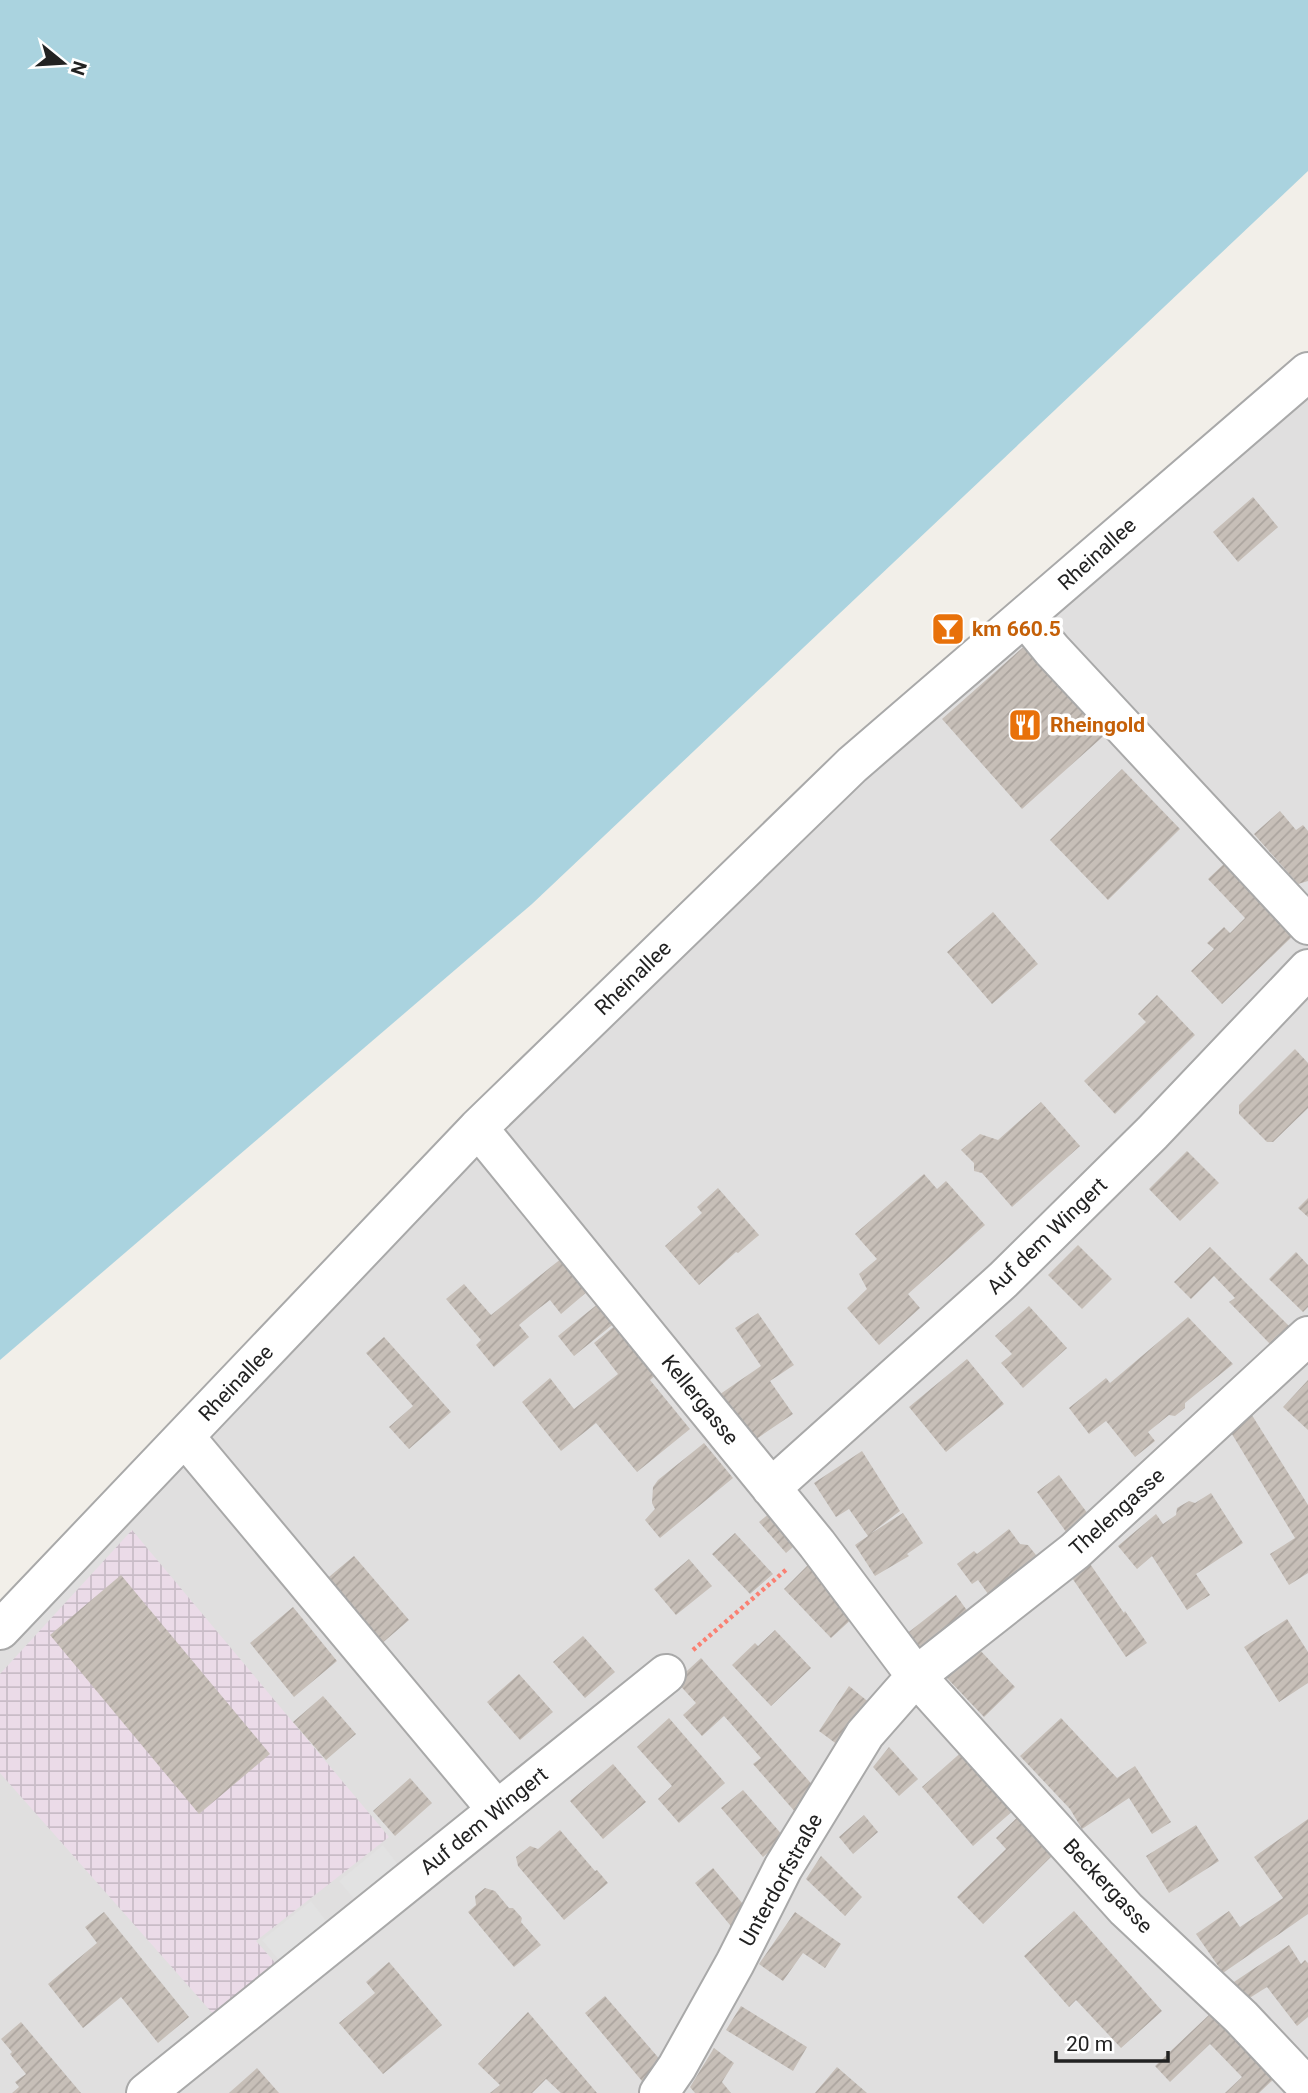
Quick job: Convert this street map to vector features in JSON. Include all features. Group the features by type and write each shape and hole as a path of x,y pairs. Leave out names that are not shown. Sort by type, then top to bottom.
{"street":[{"name":"Rheinallee","path":"0,1630 478,1129 852,765 1308,372"},
{"path":"1025,617 1052,650 1308,925"},
{"name":"Auf dem Wingert","path":"771,1488 1003,1280 1152,1133 1308,969"},
{"name":"Kellergasse","path":"478,1129 817,1544 916,1676"},
{"name":"Thelengasse","path":"916,1676 1075,1551 1308,1336"},
{"path":"185,1437 498,1810"},
{"name":"Auf dem Wingert","path":"146,2093 666,1674"},
{"name":"Beckergasse","path":"916,1676 1126,1909 1241,2017 1308,2088"},
{"name":"Unterdorfstraße","path":"659,2093 677,2067 735,1963 783,1868 865,1734 916,1676"}],"path":[{"path":"666,1674 817,1544"}],"shaded area":[{"path":"1308,385 1308,2093 0,2093 0,1644 173,1458 862,775"},
{"path":"132,1530 389,1837 256,1941 278,1966 215,2016 0,1773 0,1674"},
{"path":"383,1845 402,1870 359,1905 339,1881"},
{"path":"311,1901 330,1926 282,1964 262,1940"}],"water":[{"path":"0,0 1308,0 1308,171 532,904 0,1360"}],"building":[{"path":"1253,497 1278,527 1238,562 1213,532"},
{"name":"Rheingold","path":"1029,642 1108,732 1022,809 942,719"},
{"path":"1122,769 1180,829 1108,900 1050,840"},
{"path":"1280,811 1296,830 1303,825 1308,831 1308,881 1298,884 1254,834"},
{"path":"1226,862 1296,933 1222,1004 1191,971 1214,949 1207,943 1224,927 1230,933 1245,918 1208,879"},
{"path":"993,912 1038,964 992,1004 947,952"},
{"path":"1157,995 1195,1035 1115,1114 1084,1081 1146,1022 1138,1014"},
{"path":"1295,1049 1308,1063 1308,1108 1273,1142 1267,1142 1239,1114 1239,1105"},
{"path":"1041,1102 1080,1146 1012,1207 982,1173 974,1171 974,1163 961,1150 980,1134 998,1140"},
{"path":"1187,1151 1219,1183 1180,1221 1149,1189"},
{"path":"924,1174 937,1189 946,1181 985,1225 908,1294 920,1308 879,1345 847,1308 867,1289 859,1274 877,1259 855,1234"},
{"path":"718,1188 759,1235 699,1285 665,1246 702,1213 697,1207"},
{"path":"1308,1198 1308,1217 1298,1208"},
{"path":"1078,1245 1112,1279 1082,1309 1048,1275"},
{"path":"1210,1247 1290,1327 1271,1345 1229,1302 1235,1298 1214,1276 1191,1299 1174,1282"},
{"path":"1296,1252 1308,1265 1308,1307 1303,1312 1269,1279"},
{"path":"562,1258 588,1291 561,1314 550,1300 537,1310 519,1325 529,1337 494,1367 476,1345 481,1340 446,1299 464,1284 491,1315"},
{"path":"599,1303 616,1322 574,1356 558,1336"},
{"path":"1029,1306 1067,1348 1023,1388 1001,1363 1012,1354 995,1336"},
{"path":"758,1313 794,1365 770,1381 793,1414 746,1446 713,1399 761,1366 735,1328"},
{"path":"1188,1317 1233,1364 1185,1403 1185,1408 1175,1416 1169,1415 1148,1432 1155,1441 1135,1457 1106,1421 1089,1434 1069,1408 1106,1378 1110,1383"},
{"path":"617,1324 657,1374 650,1380 690,1429 637,1472 596,1423 561,1451 522,1402 550,1378 574,1409 618,1374 594,1343"},
{"path":"384,1337 451,1412 409,1449 389,1427 413,1406 366,1353"},
{"path":"967,1359 1004,1404 946,1452 909,1407"},
{"path":"1308,1380 1308,1430 1283,1407"},
{"path":"1250,1412 1308,1505 1308,1573 1289,1585 1270,1554 1295,1538 1227,1426"},
{"path":"704,1443 733,1478 660,1538 645,1520 655,1509 652,1503 653,1487"},
{"path":"862,1451 900,1511 870,1534 903,1513 923,1543 907,1554 909,1556 875,1576 855,1545 868,1536 849,1509 836,1517 814,1483"},
{"path":"1059,1475 1094,1522 1072,1540 1037,1492"},
{"path":"1211,1493 1243,1543 1196,1574 1210,1595 1187,1610 1152,1556 1137,1569 1118,1546 1156,1514 1163,1524 1176,1515 1177,1508 1189,1501 1195,1503"},
{"path":"777,1507 803,1538 786,1553 759,1522"},
{"path":"1009,1529 1020,1544 1028,1545 1036,1555 1034,1563 991,1598 978,1580 972,1584 957,1564 974,1551 977,1554"},
{"path":"735,1533 773,1574 750,1594 712,1554"},
{"path":"354,1556 409,1620 373,1651 318,1586"},
{"path":"689,1559 712,1586 676,1615 654,1589"},
{"path":"812,1561 854,1617 831,1638 784,1589"},
{"path":"1088,1561 1147,1643 1126,1657 1070,1575"},
{"path":"121,1575 270,1754 199,1814 50,1635"},
{"path":"956,1595 973,1619 922,1658 905,1635"},
{"path":"293,1607 337,1661 294,1697 250,1643"},
{"path":"1287,1619 1308,1652 1308,1683 1279,1702 1244,1647"},
{"path":"775,1630 811,1668 771,1706 732,1665 755,1643 758,1646"},
{"path":"583,1636 615,1672 585,1698 553,1662"},
{"path":"977,1647 1015,1687 984,1717 946,1677"},
{"path":"701,1658 816,1789 797,1814 753,1764 761,1758 724,1716 702,1736 683,1715 696,1703 676,1681"},
{"path":"519,1674 553,1712 520,1740 487,1702"},
{"path":"849,1686 871,1704 842,1748 819,1731"},
{"path":"323,1696 356,1734 326,1760 293,1722"},
{"path":"669,1718 725,1783 679,1823 658,1799 672,1786 637,1747"},
{"path":"1061,1718 1117,1778 1135,1766 1171,1822 1152,1834 1129,1798 1082,1829 1070,1809 1020,1756"},
{"path":"889,1747 918,1779 899,1796 873,1767"},
{"path":"965,1749 1016,1808 973,1846 922,1787"},
{"path":"613,1764 646,1802 603,1839 570,1801"},
{"path":"410,1778 432,1803 395,1836 373,1811"},
{"path":"743,1790 785,1838 763,1857 721,1808"},
{"path":"1024,1811 1060,1848 983,1924 957,1897 1006,1849 996,1838"},
{"path":"864,1815 878,1832 853,1854 839,1837"},
{"path":"1308,1819 1308,1914 1223,1973 1196,1934 1229,1911 1240,1927 1283,1898 1254,1857"},
{"path":"1196,1825 1219,1861 1169,1893 1146,1856"},
{"path":"560,1830 608,1883 564,1920 518,1866 516,1857 530,1846 538,1849"},
{"path":"821,1856 862,1897 845,1916 806,1879"},
{"path":"713,1868 753,1916 735,1931 695,1883"},
{"path":"485,1888 495,1891 509,1908 513,1908 541,1945 514,1967 468,1912 476,1905 475,1896"},
{"path":"1074,1911 1162,2011 1121,2048 1076,2000 1069,2007 1024,1956"},
{"path":"104,1912 189,2017 158,2043 121,1997 83,2028 48,1984 97,1943 85,1927"},
{"path":"795,1912 841,1944 825,1968 803,1953 783,1981 759,1964"},
{"path":"1289,1945 1301,1964 1305,1960 1308,1963 1308,2017 1297,2026 1267,1987 1240,2004 1228,1986"},
{"path":"389,1962 442,2025 383,2074 339,2023 375,1993 366,1982"},
{"path":"605,1996 663,2063 647,2087 585,2013"},
{"path":"741,2006 807,2047 793,2071 726,2030"},
{"path":"528,2012 597,2093 561,2093 546,2079 532,2093 490,2093 500,2085 478,2064"},
{"path":"1211,2013 1274,2079 1259,2093 1225,2093 1242,2077 1210,2044 1170,2082 1155,2066"},
{"path":"21,2022 81,2093 12,2093 19,2087 15,2082 26,2074 1,2039"},
{"path":"714,2048 734,2063 722,2082 731,2093 695,2093 690,2087"},
{"path":"837,2067 867,2093 815,2093"},
{"path":"257,2068 279,2093 229,2093"}],"place":[{"name":"km 660.5","path":"948,629"},
{"name":"Rheingold","path":"1025,725"}]}
